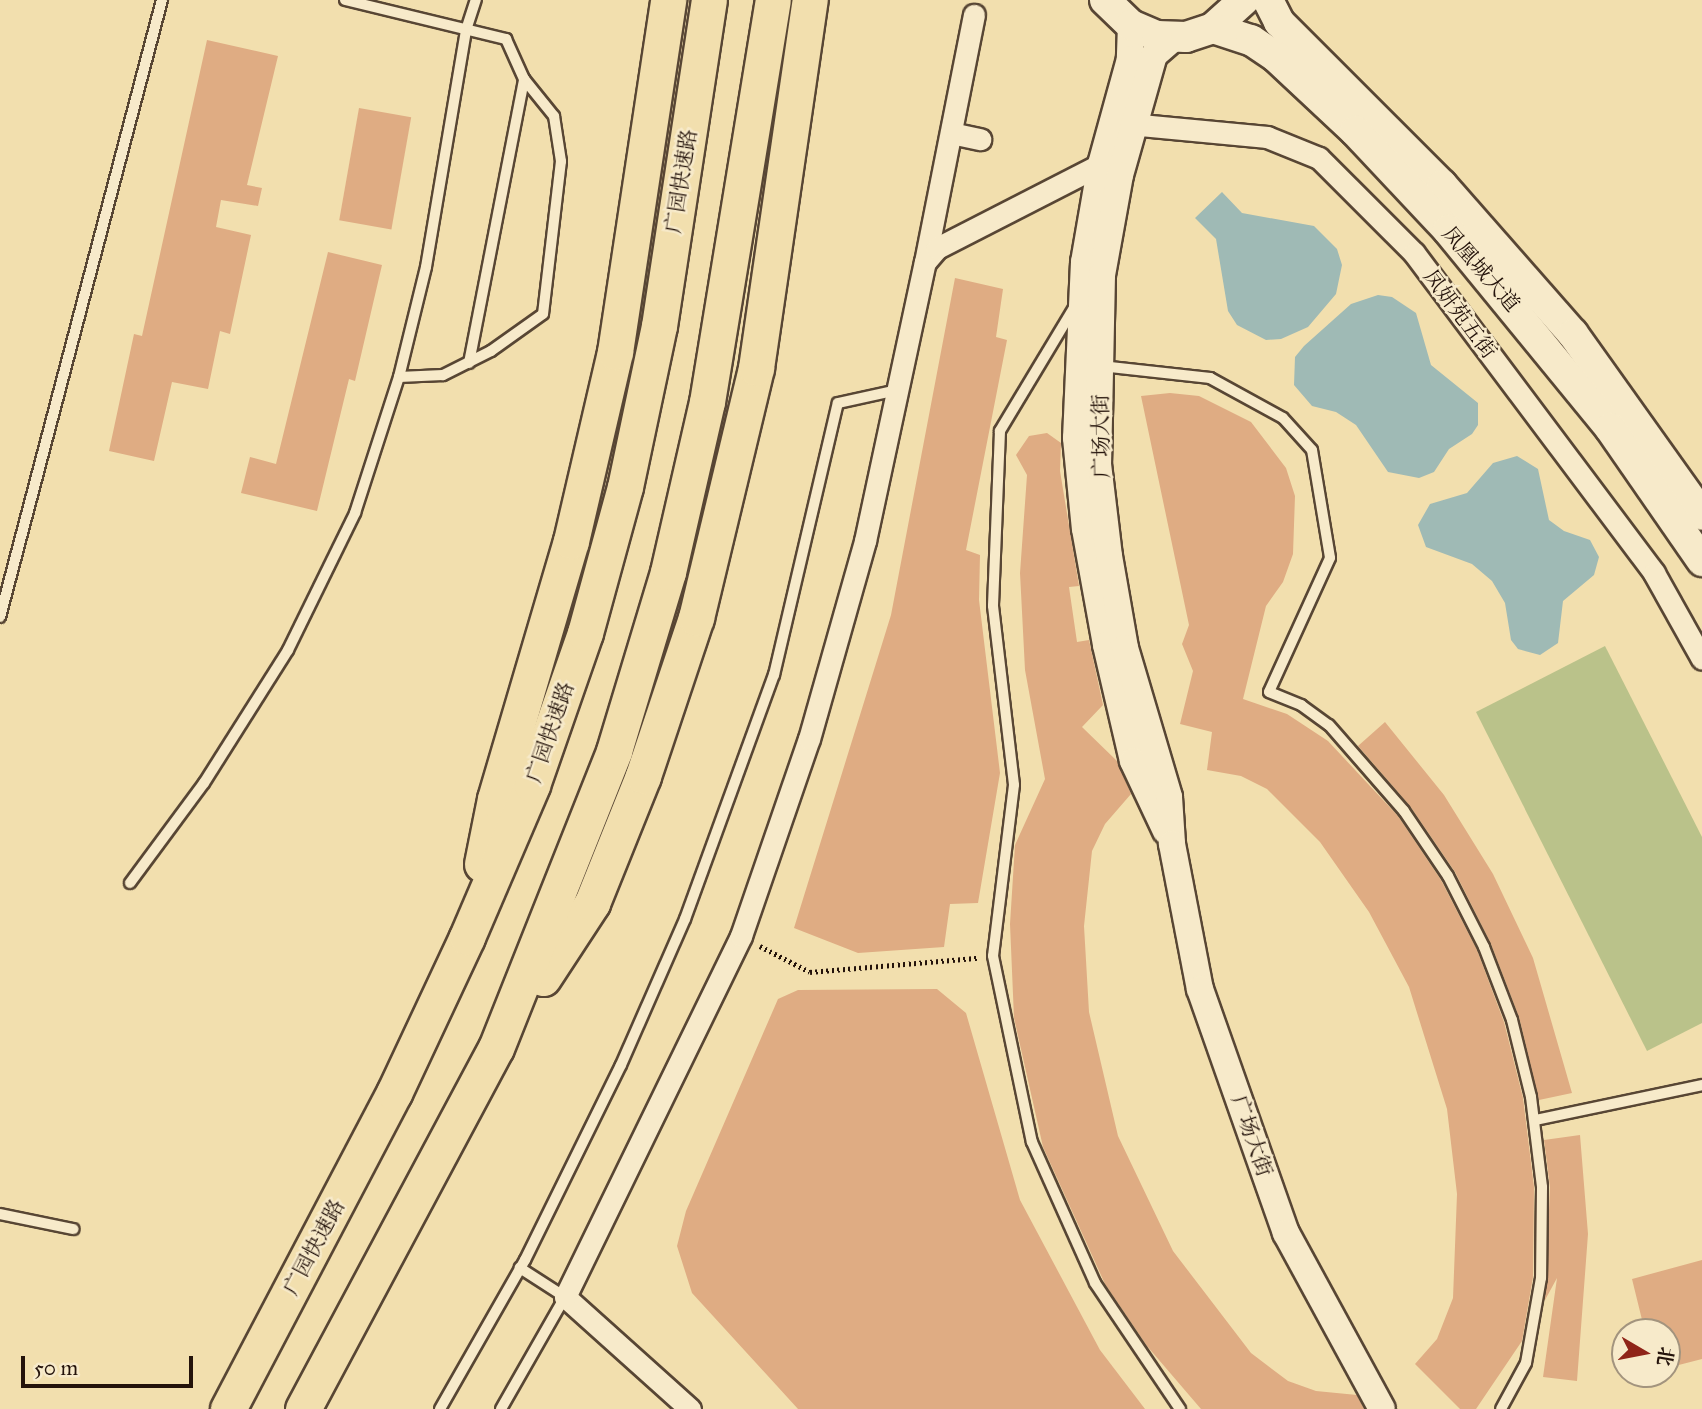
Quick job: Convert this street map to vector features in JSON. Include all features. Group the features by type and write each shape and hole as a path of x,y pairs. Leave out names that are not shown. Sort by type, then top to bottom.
{"highway":[{"path":"467,937 495,799 571,541 615,352 668,0"},
{"name":"广园快速路","path":"229,1409 394,1093 467,937 532,785 585,633 625,487 659,326 709,0"},
{"path":"496,1048 614,751 668,572 707,402 773,0"},
{"path":"303,1409 496,1048 592,903 643,776 696,618 756,368 810,0"}],"main road":[{"path":"1105,0 1131,25 1157,36 1176,36 1213,28 1244,0"},
{"name":"凤凰城大道","path":"1268,0 1279,22 1442,185 1573,334 1702,515"},
{"name":"凤凰城大道","path":"1213,28 1251,40 1276,57 1355,131 1448,230 1560,363 1702,561"}],"street":[{"path":"690,1409 565,1297 741,936 817,712 865,541 925,262 974,15"},
{"path":"1123,123 1131,25"},
{"name":"广场大街","path":"1172,844 1133,761 1084,529 1076,438 1082,295 1101,164 1154,55 1176,36"},
{"name":"广场大街","path":"1123,123 1120,175 1102,275 1098,464 1109,556 1125,648 1169,797 1172,844 1200,989 1286,1233 1382,1409"},
{"name":"凤妍苑五街","path":"1123,123 1266,137 1319,158 1414,253 1654,573 1702,659"},
{"path":"951,133 980,139"},
{"path":"925,262 937,248 1101,164"}],"lane":[{"path":"0,617 162,0"},
{"path":"345,0 506,39 524,79 554,116 561,161 543,314 469,362 443,375 399,377"},
{"path":"130,883 204,783 288,650 355,513 399,377 426,267 466,30 476,0"},
{"path":"469,362 524,79"},
{"path":"1082,295 1000,431 993,606 1014,785 993,956 1032,1142 1095,1283 1180,1409"},
{"path":"1100,366 1210,378 1283,418 1311,450 1330,558 1269,692 1301,705 1329,725 1404,811 1448,876 1484,947 1512,1020 1535,1120 1542,1233 1535,1322 1526,1363 1501,1409"},
{"path":"440,1409 520,1268 621,1065 685,919 774,675 838,403 897,390"},
{"path":"1535,1120 1702,1085"},
{"path":"0,1214 73,1229"},
{"path":"501,1409 565,1297 520,1268"}],"path":[{"path":"741,936 810,972 993,956"}],"green space":[{"path":"1605,646 1702,837 1702,1023 1647,1051 1476,712"}],"water":[{"path":"1222,192 1242,213 1314,226 1337,249 1342,265 1336,294 1308,327 1281,339 1266,340 1237,325 1228,311 1216,239 1195,218"},
{"path":"1378,295 1392,297 1416,313 1431,365 1478,403 1478,425 1472,434 1449,449 1434,472 1419,478 1388,472 1356,425 1336,412 1312,406 1294,385 1295,357 1304,346 1351,304"},
{"path":"1517,456 1538,469 1549,520 1564,531 1590,540 1599,557 1594,575 1563,601 1558,643 1540,655 1518,649 1511,640 1505,603 1492,581 1472,564 1426,547 1418,525 1430,504 1467,493 1493,463"}],"building":[{"path":"207,40 278,56 247,185 262,188 258,206 221,200 216,227 251,235 230,334 220,331 208,389 172,382 154,461 109,451 134,334 142,336"},
{"path":"359,108 411,117 391,229 339,220"},
{"path":"328,252 382,265 355,381 349,379 317,511 241,493 250,457 276,464"},
{"path":"955,278 1003,289 996,337 1007,340 966,550 980,555 979,600 1000,773 978,903 950,904 944,947 858,953 794,928 891,615"},
{"path":"1170,393 1199,396 1251,422 1286,468 1295,496 1293,554 1283,582 1266,606 1243,699 1287,714 1328,741 1398,816 1441,880 1477,950 1504,1022 1523,1098 1534,1187 1533,1277 1522,1341 1476,1409 1460,1409 1415,1364 1437,1339 1453,1298 1457,1194 1447,1109 1409,987 1369,912 1320,842 1267,789 1241,776 1207,770 1212,732 1180,724 1193,671 1182,644 1189,625 1141,396"},
{"path":"1047,433 1061,443 1060,471 1079,586 1069,587 1077,642 1089,640 1103,705 1082,727 1117,761 1131,794 1105,824 1092,851 1084,926 1089,1012 1118,1136 1173,1251 1251,1353 1288,1381 1316,1391 1357,1395 1364,1409 1201,1409 1147,1346 1105,1284 1043,1147 1014,1018 1010,924 1015,845 1045,779 1025,670 1020,573 1027,475 1016,455 1029,436"},
{"path":"1385,722 1444,795 1493,874 1533,958 1572,1093 1539,1100 1519,1017 1491,944 1455,872 1410,806 1358,746"},
{"path":"937,989 966,1013 1020,1200 1100,1350 1145,1409 798,1409 692,1293 677,1246 686,1211 778,999 798,990"},
{"path":"1580,1135 1588,1234 1577,1381 1543,1377 1557,1278 1545,1300 1550,1187 1544,1140"},
{"path":"1702,1260 1702,1359 1681,1364 1681,1318 1642,1318 1632,1279"}]}
